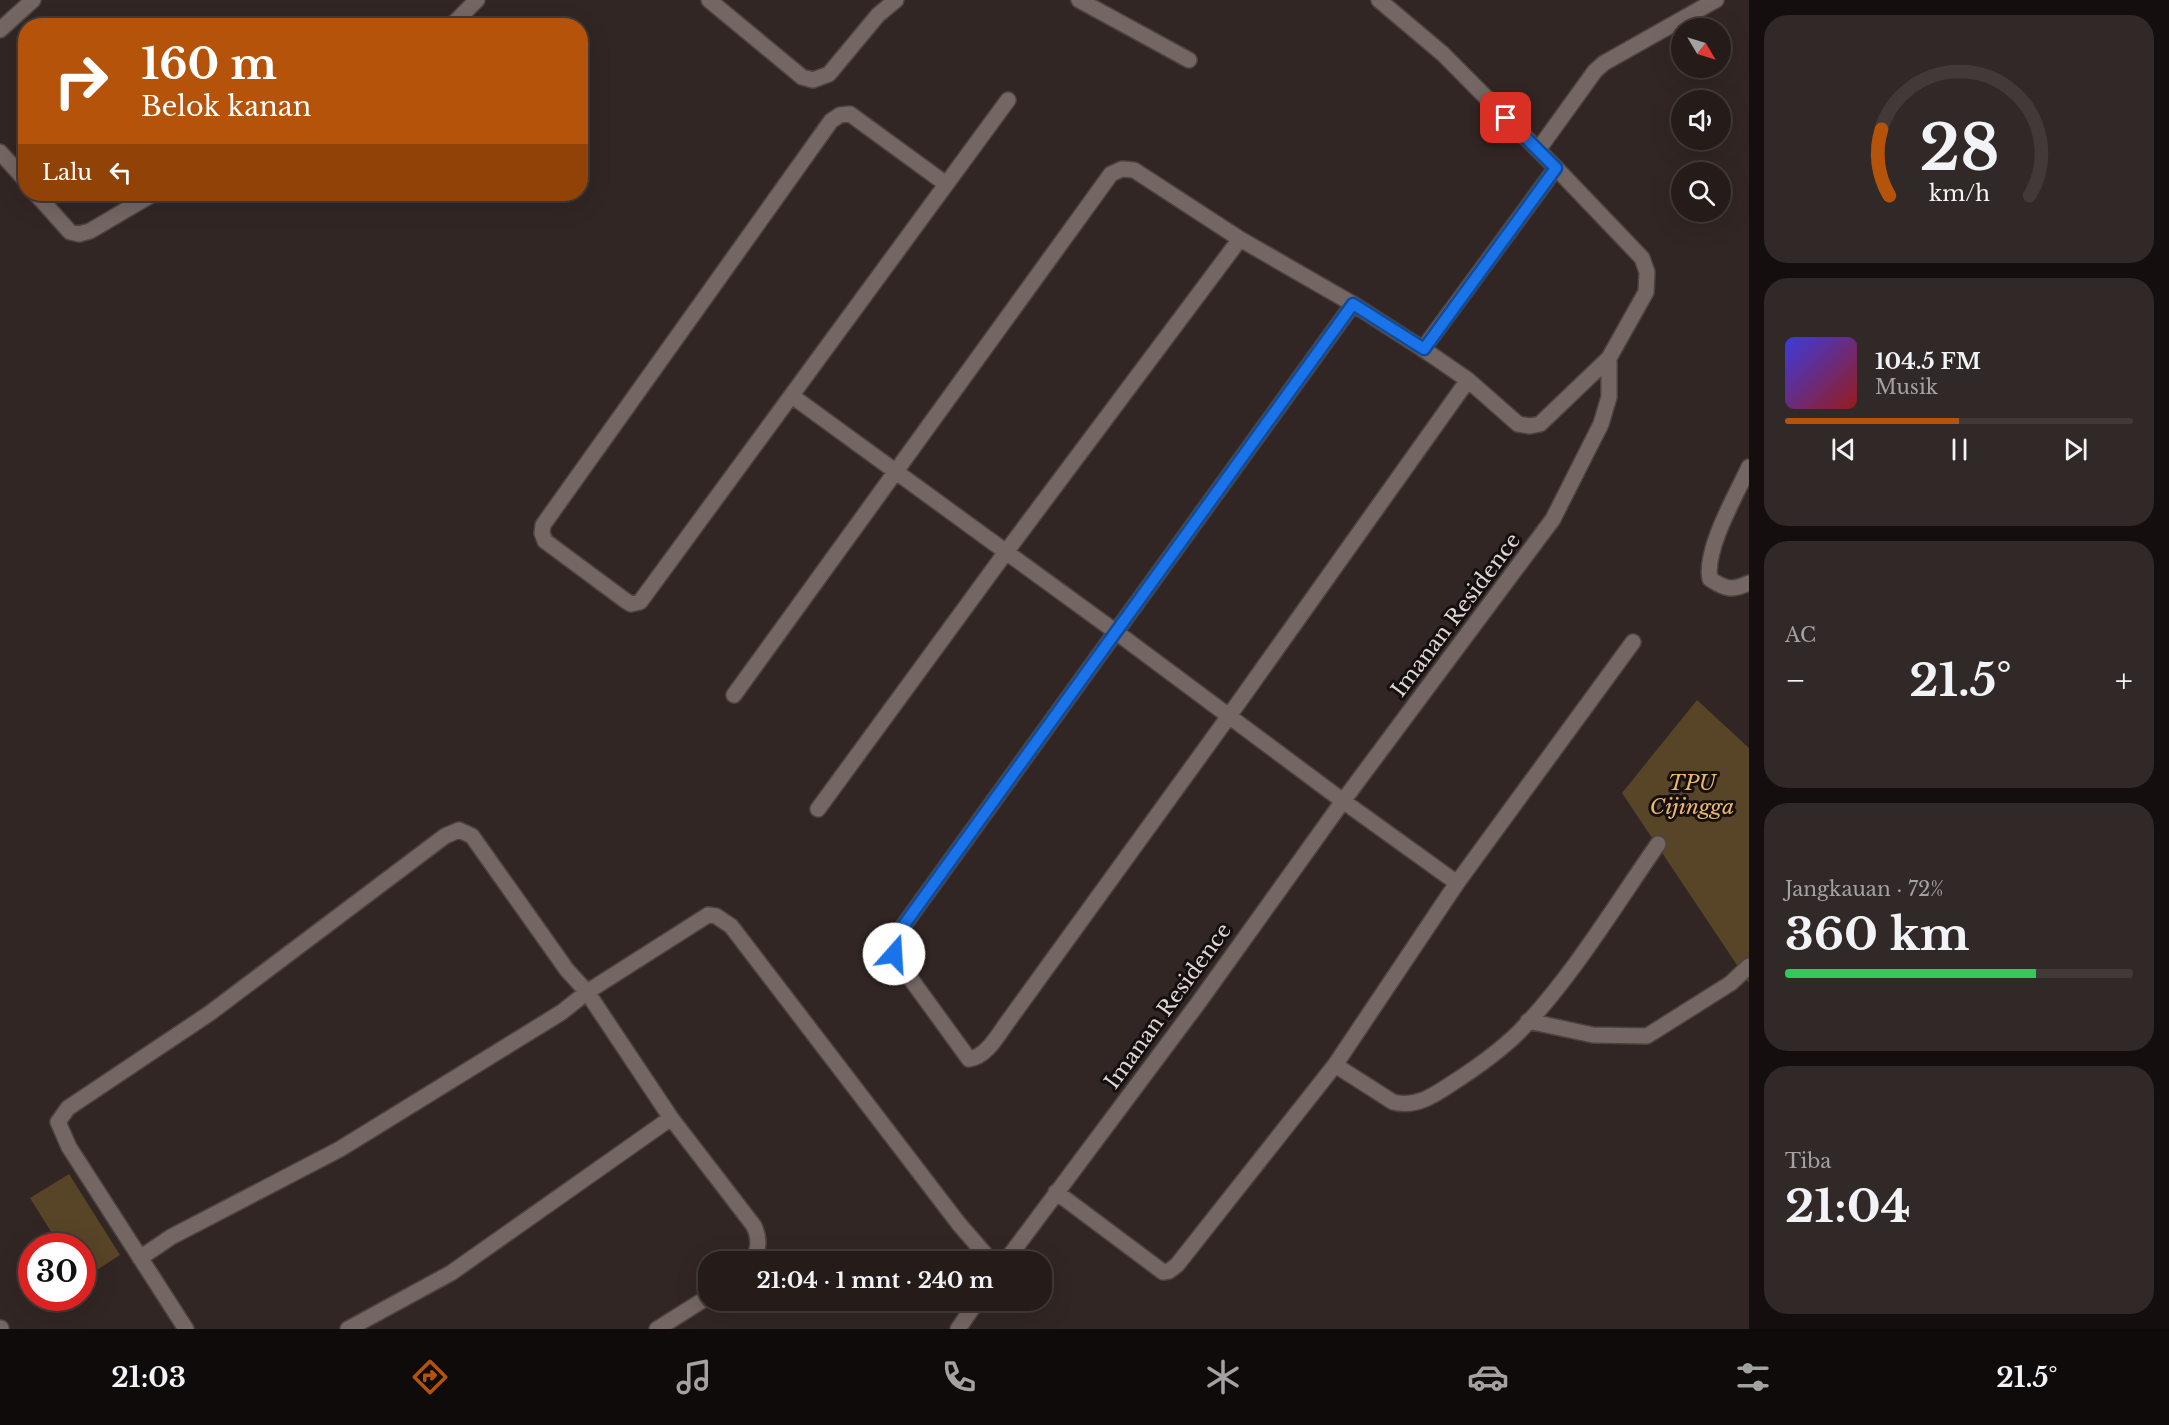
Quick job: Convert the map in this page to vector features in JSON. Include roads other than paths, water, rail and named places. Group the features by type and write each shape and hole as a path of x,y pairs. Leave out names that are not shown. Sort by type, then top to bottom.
{"street":[{"path":"0,30 33,0"},
{"path":"459,18 477,0"},
{"path":"709,0 802,77 813,80 829,74 878,15 896,0"},
{"path":"1079,0 1189,60"},
{"path":"1538,150 1595,71 1604,63 1716,0"},
{"name":"Imanan Residence","path":"1013,1251 1199,1002 1343,801 1553,519 1601,424 1609,397 1609,358 1646,292 1647,272 1641,258 1443,54 1385,2"},
{"path":"946,184 850,114 840,115 831,121 543,525 542,533 545,541 626,601 631,604 640,602 1008,100"},
{"path":"0,152 18,172"},
{"path":"1424,349 1556,168"},
{"path":"734,695 1111,174 1122,169 1134,170 1239,239 1353,304 1424,349 1468,380 1518,424 1530,426 1540,424 1609,358"},
{"path":"42,201 70,232 79,234 90,231 141,201"},
{"path":"818,809 1239,239"},
{"path":"1353,304 896,936 893,945 894,954 969,1059 983,1054 1010,1020 1468,380"},
{"path":"792,396 1457,883"},
{"path":"1749,467 1722,526 1709,560 1708,570 1710,579 1720,585 1736,589 1749,583"},
{"path":"1056,1192 1163,1272 1169,1271 1185,1255 1335,1065 1457,883 1633,642"},
{"path":"186,1329 69,1147 58,1122 68,1108 210,1013 445,836 459,830 472,836 567,970 587,992 671,1118 754,1226 759,1236 757,1251"},
{"path":"1335,1065 1393,1102 1403,1105 1420,1102 1440,1092 1484,1063 1528,1021 1557,988 1658,844"},
{"path":"140,1258 171,1237 340,1149 562,1012 587,992 708,915 716,916 731,926 958,1224 982,1251"},
{"path":"1528,1021 1593,1035 1647,1036 1731,983 1749,966"},
{"path":"348,1329 451,1273 671,1118"},
{"path":"657,1329 698,1303"},
{"path":"958,1329 970,1311"}],"park label":[{"name":"TPU Cijingga","path":"1692,795"}]}
